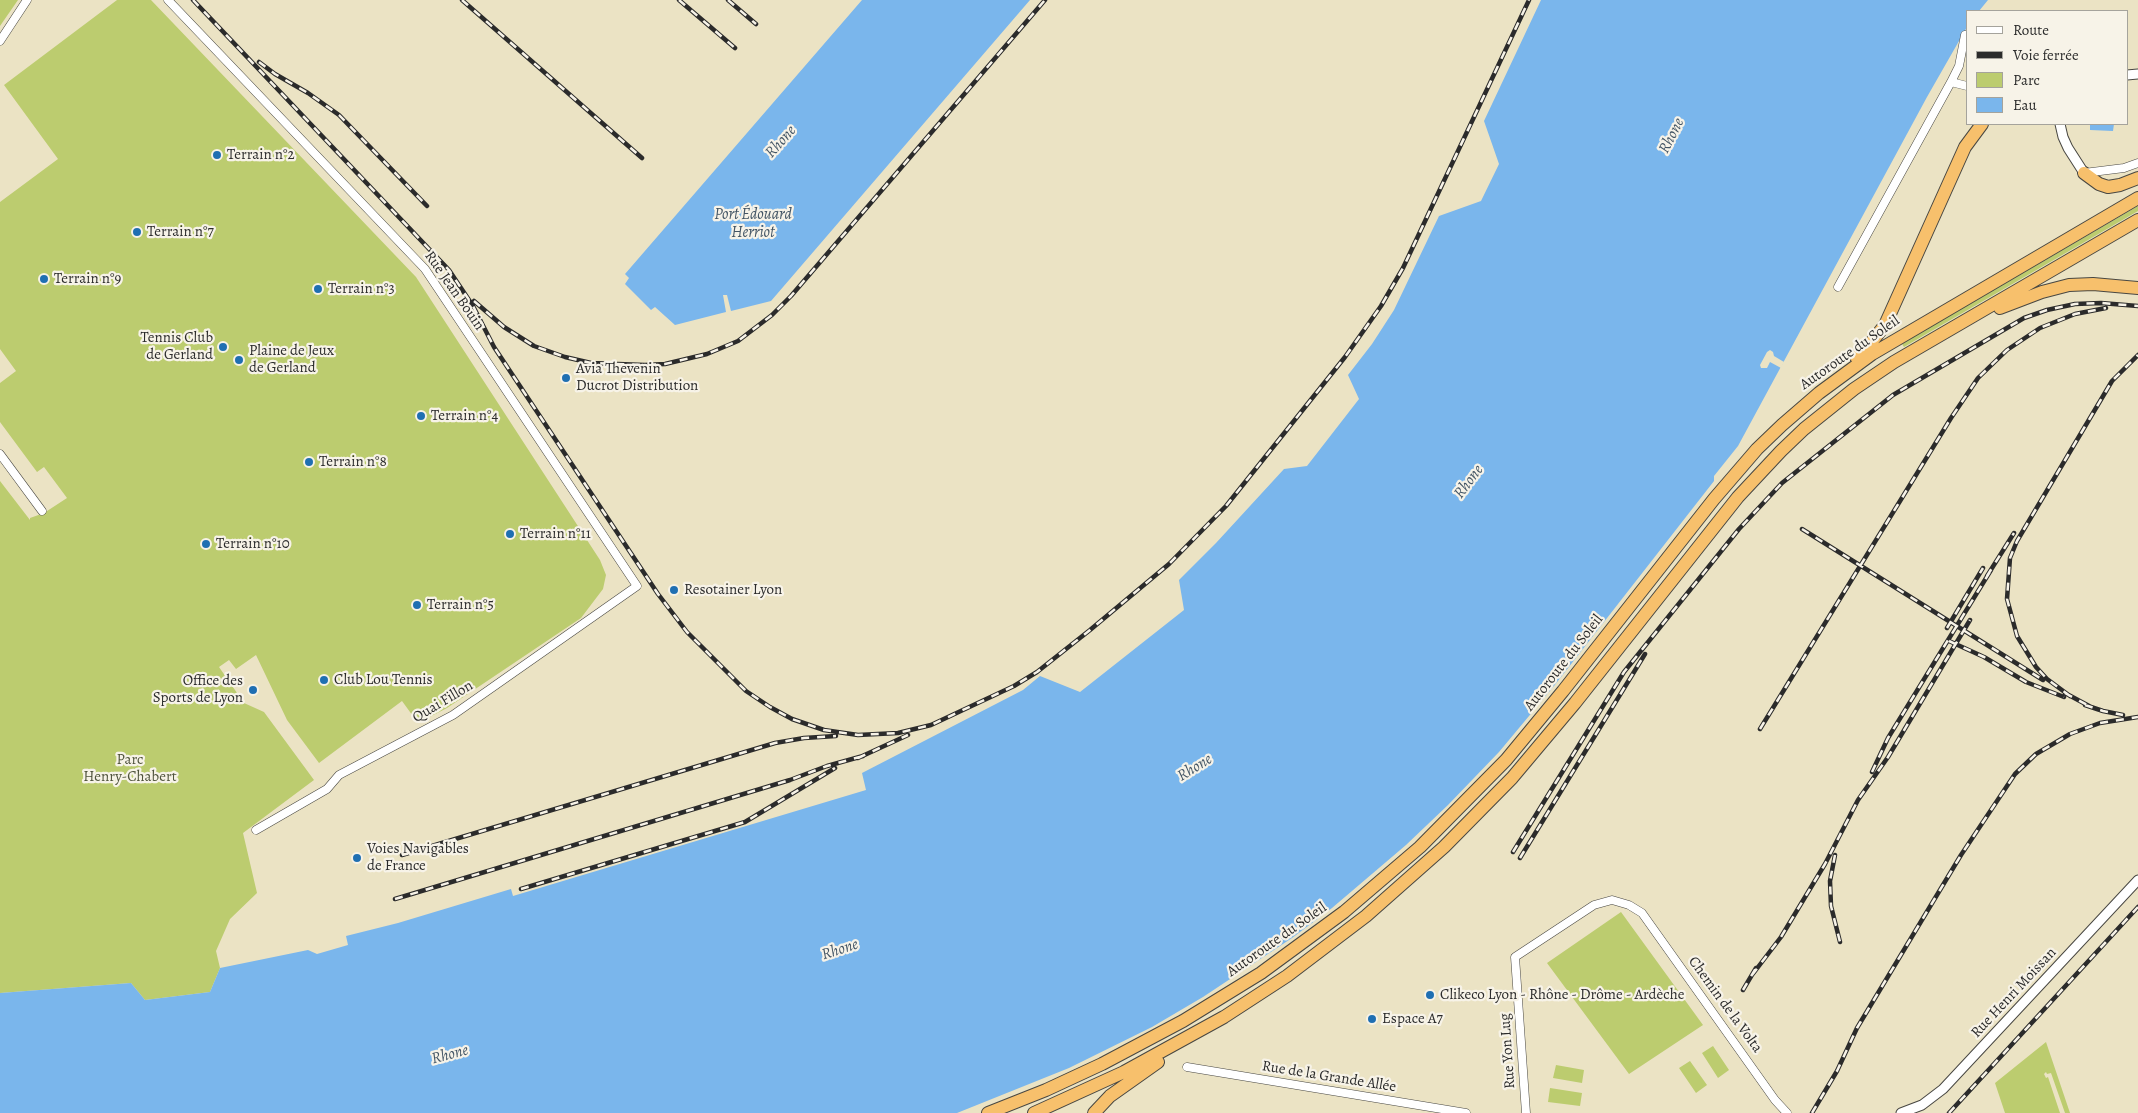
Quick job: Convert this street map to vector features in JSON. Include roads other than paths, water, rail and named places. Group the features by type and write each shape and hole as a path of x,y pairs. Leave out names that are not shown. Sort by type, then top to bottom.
{"highway":[{"path":"1798,411 1879,334 1892,312 1966,147 1981,125"},
{"path":"2084,173 2099,184 2108,187 2120,185 2138,178"},
{"name":"Autoroute du Soleil","path":"988,1113 1095,1068 1183,1021 1282,958 1370,891 1420,847 1506,760 1558,698 1714,499 1757,449 1798,411 1872,354 2138,198"},
{"path":"1094,1113 1120,1088 1224,1016 1287,976 1366,916 1420,870 1490,802 1553,731 1738,496 1780,451 1829,408 1854,388 1894,362 2138,220"},
{"path":"1951,329 2030,296 2056,288 2093,284 2138,288"},
{"path":"1034,1113 1124,1072 1224,1016"}],"street":[{"path":"0,41 27,0"},
{"name":"Rue Jean Bouin","path":"168,0 425,269 637,586"},
{"path":"1838,287 1952,82 1959,66 1965,35"},
{"path":"1952,82 1966,86"},
{"path":"2060,125 2068,148 2084,173 2124,168 2138,163"},
{"path":"0,454 42,511"},
{"name":"Quai Fillon","path":"256,830 327,789 339,775 453,715 637,586"},
{"name":"Rue Henri Moissan","path":"1902,1113 1922,1105 1943,1090 2138,880"},
{"name":"Chemin de la Volta","path":"1515,957 1594,905 1612,900 1629,905 1642,913 1787,1113"},
{"name":"Rue Yon Lug","path":"1515,957 1526,1113"},
{"name":"Rue de la Grande Allée","path":"1187,1067 1466,1113"}],"water":[{"name":"Port Édouard Herriot","path":"862,0 1030,0 771,301 731,311 727,295 723,295 726,312 675,325 655,307 651,310 625,284 629,278 625,274"},
{"name":"Rhone","path":"1541,0 1988,0 1980,10 1966,10 1966,29 1738,446 1714,476 1714,481 1554,686 1499,752 1406,845 1332,908 1292,938 1203,997 1152,1027 1069,1068 957,1113 0,1113 0,993 131,983 145,1000 210,992 220,968 308,950 317,954 348,945 346,936 398,923 511,889 513,896 866,790 862,773 1023,690 1040,676 1080,692 1184,610 1179,580 1284,469 1307,466 1359,399 1348,375 1372,344 1394,310 1439,216 1481,201 1499,164 1484,121"},
{"path":"2090,125 2114,125 2113,131 2090,130"}],"railway":[{"path":"193,0 449,270 473,306 494,347 658,594 687,632 746,691 770,707 792,719 824,730 858,735 898,733 931,725 1014,686 1037,672 1169,564 1226,506 1345,357 1381,306 1403,268 1529,0"},
{"path":"462,0 642,158"},
{"path":"679,0 735,48"},
{"path":"728,0 756,24"},
{"path":"474,301 504,327 534,346 565,357 591,363 665,364 707,354 738,341 772,315 791,296 1045,0"},
{"path":"259,62 339,115 427,206"},
{"path":"1513,852 1624,672 1739,529 1782,483 1893,395 2024,318 2047,310 2075,304 2101,303 2138,306"},
{"path":"1760,729 1951,418 1978,378 2007,350 2040,328 2075,314 2106,308"},
{"path":"2070,696 2047,679 2036,667 2017,636 2007,599 2010,558 2017,541 2112,381 2138,355"},
{"path":"1802,529 2043,680"},
{"path":"1987,576 2014,533"},
{"path":"1947,628 1983,568"},
{"path":"1872,772 1888,738 1991,570"},
{"path":"1752,975 1781,937 1825,864 1858,800 1888,757 1970,620"},
{"path":"1949,641 1984,657 2026,682 2064,697"},
{"path":"1520,858 1645,654"},
{"path":"2065,693 2091,707"},
{"path":"2085,705 2123,715"},
{"path":"1812,1113 1837,1071 1857,1028 1961,855 2015,774 2036,754 2070,734 2100,723 2138,717"},
{"path":"858,758 908,735"},
{"path":"402,855 775,743 804,738 836,736"},
{"path":"395,899 790,780 827,766 863,756"},
{"path":"521,889 745,822 835,768"},
{"path":"1835,855 1830,881 1831,906 1840,942"},
{"path":"1949,1113 2138,907"},
{"path":"1743,990 1756,968"}],"place":[{"name":"Terrain n°2","path":"217,155"},
{"name":"Terrain n°7","path":"137,232"},
{"name":"Terrain n°9","path":"44,279"},
{"name":"Terrain n°3","path":"318,289"},
{"name":"Tennis Club de Gerland","path":"223,347"},
{"name":"Plaine de Jeux de Gerland","path":"239,360"},
{"name":"Avia Thevenin Ducrot Distribution","path":"566,378"},
{"name":"Terrain n°4","path":"421,416"},
{"name":"Terrain n°8","path":"309,462"},
{"name":"Terrain n°11","path":"510,534"},
{"name":"Terrain n°10","path":"206,544"},
{"name":"Resotainer Lyon","path":"674,590"},
{"name":"Terrain n°5","path":"417,605"},
{"name":"Club Lou Tennis","path":"324,680"},
{"name":"Office des Sports de Lyon","path":"253,690"},
{"name":"Voies Navigables de France","path":"357,858"},
{"name":"Clikeco Lyon - Rhône - Drôme - Ardèche","path":"1430,995"},
{"name":"Espace A7","path":"1372,1019"}],"park label":[{"name":"Parc Henry-Chabert","path":"130,768"}]}
